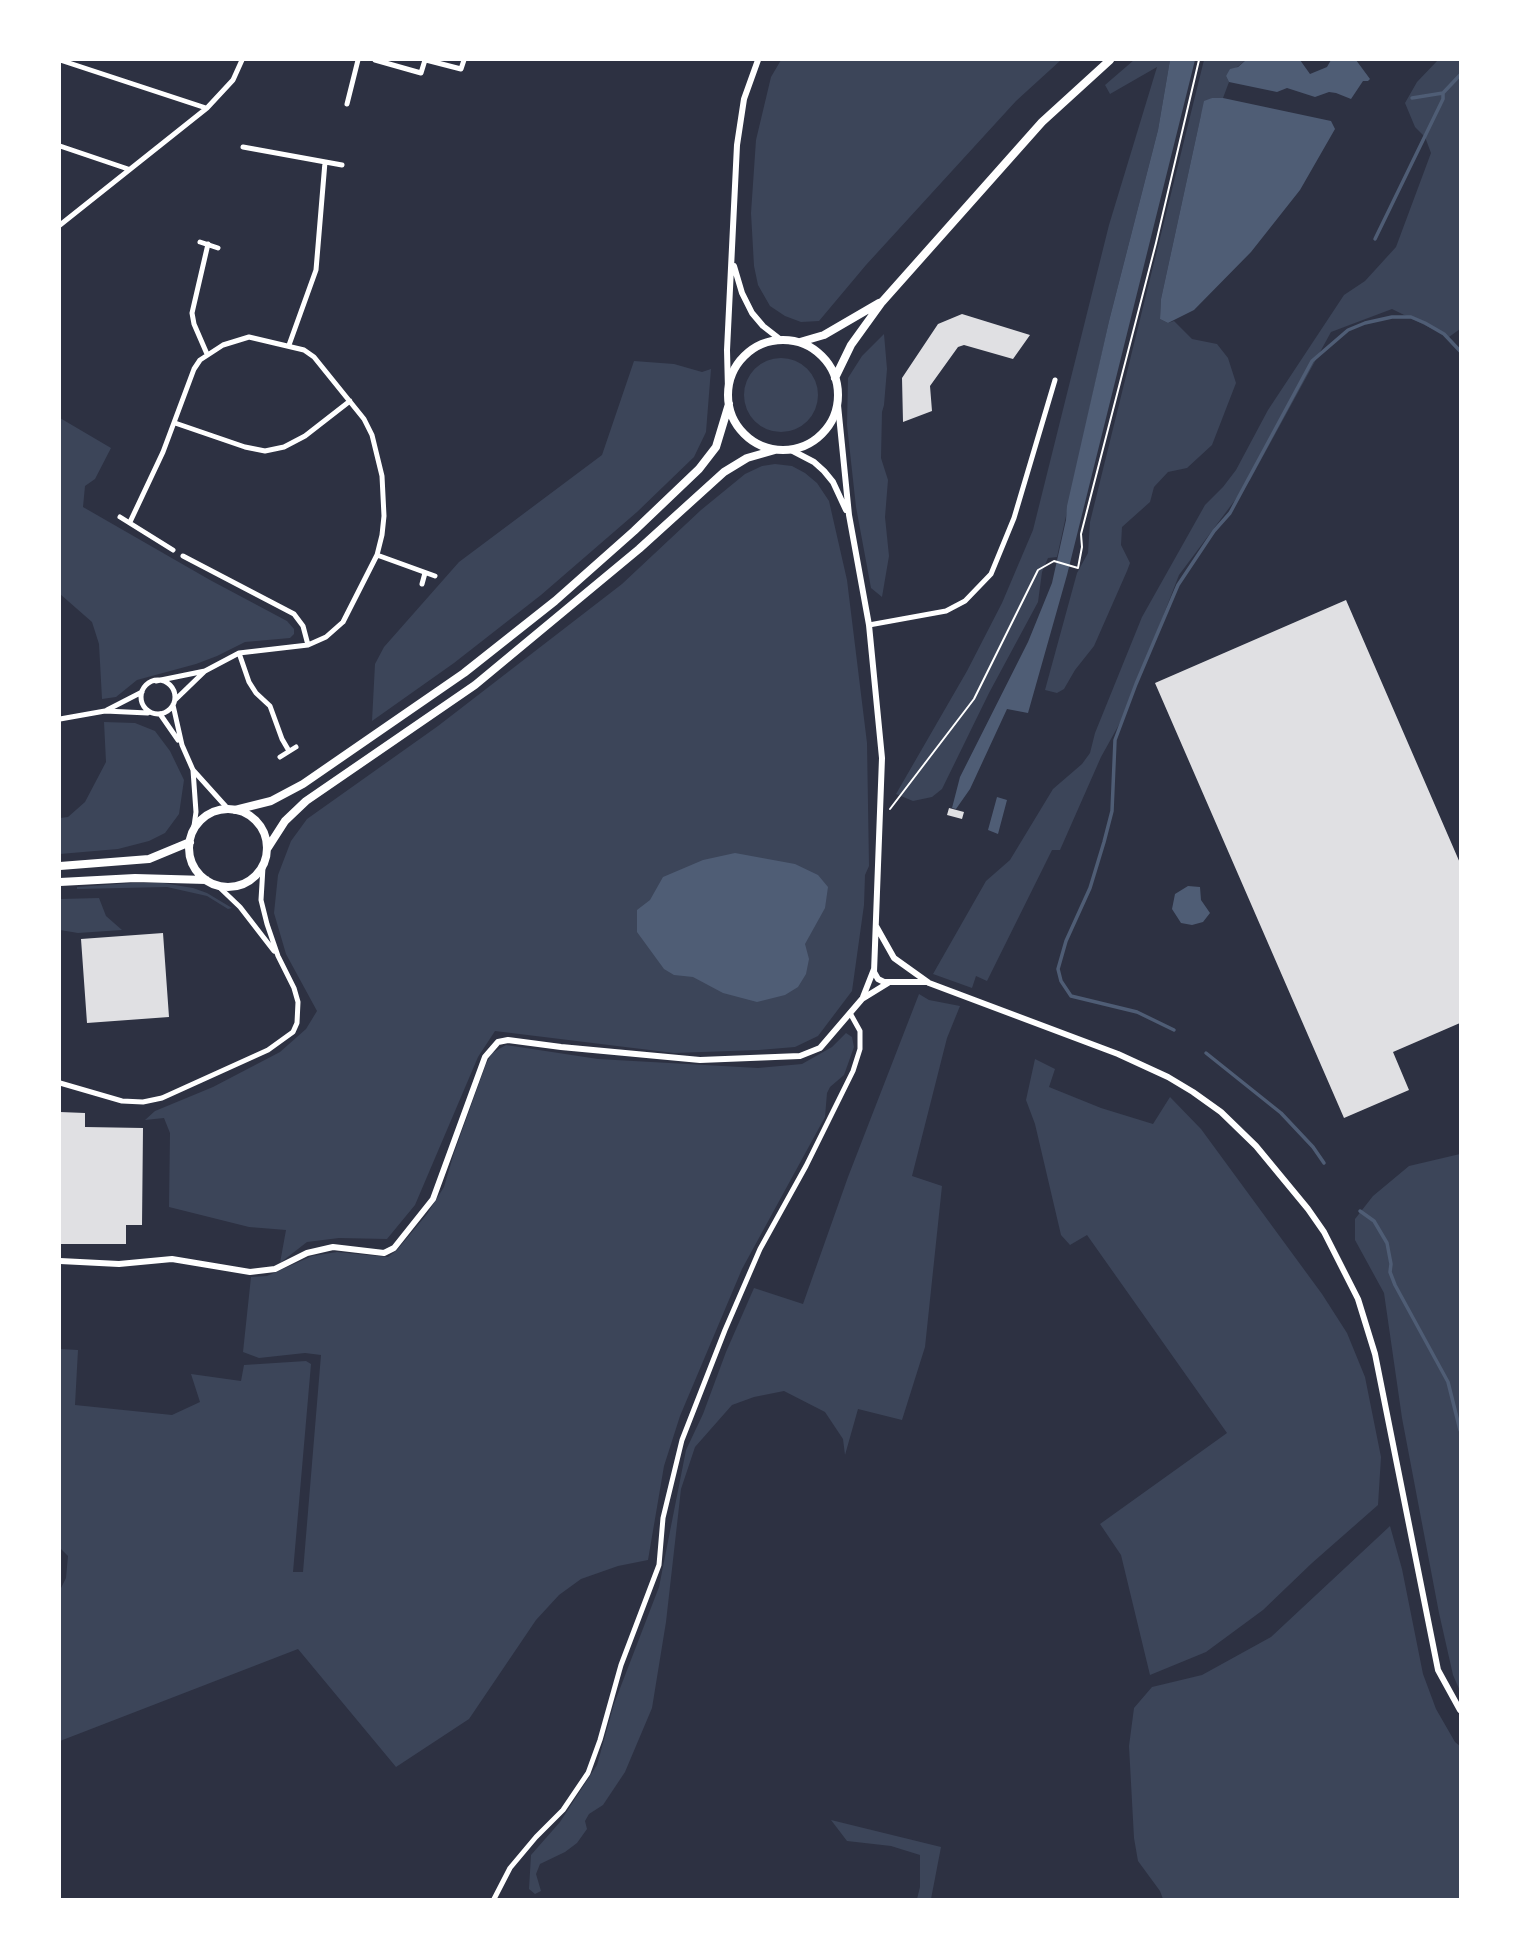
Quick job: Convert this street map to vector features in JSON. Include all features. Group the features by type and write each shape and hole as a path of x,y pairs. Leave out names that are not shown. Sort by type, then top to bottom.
{"main road":[{"path":"835,378 851,345 882,302 1042,122 1110,60"},
{"path":"797,342 824,335 882,302"},
{"path":"782,340 797,342 823,358 835,378 838,405 831,422 819,438 791,450 764,447 748,438 732,416 729,404 728,390 733,372 744,356 759,346 782,340"},
{"path":"60,866 149,859 191,837 205,817 214,812 271,802 303,784 464,673 555,601 670,498 716,447 729,404"},
{"path":"191,837 192,863 206,880 218,886 233,887 254,878 263,867 267,849 285,821 306,800 475,685 639,549 724,472 747,458 775,450"},
{"path":"232,810 252,818 261,827 267,849"},
{"path":"60,882 135,878 206,880"}],"street":[{"path":"60,60 206,108"},
{"path":"61,223 206,108 233,80 242,60"},
{"path":"347,104 358,60"},
{"path":"375,60 421,73 426,60 461,69 464,60"},
{"path":"728,390 727,350 737,145 744,99 758,60"},
{"path":"60,146 128,169"},
{"path":"243,147 342,165"},
{"path":"289,345 316,270 325,163"},
{"path":"200,242 218,248"},
{"path":"207,354 192,313 208,244"},
{"path":"733,260 742,293 752,313 763,326 782,340"},
{"path":"104,712 142,691 150,683 205,671 239,653 308,645 326,638 343,622 377,555 384,516 382,476 372,435 350,401 314,357 304,350 249,337 223,345 207,354 194,369 175,423 130,522"},
{"path":"869,625 946,611 965,601 991,574 1014,518 1055,380"},
{"path":"175,423 245,447 265,451 284,447 305,436 350,401"},
{"path":"838,405 849,515 869,625 882,758 875,965 878,979 929,983"},
{"path":"791,450 814,462 824,471 833,482 849,515"},
{"path":"120,517 173,550"},
{"path":"377,555 435,576"},
{"path":"183,556 294,614 300,619 308,645"},
{"path":"422,584 425,573"},
{"path":"239,653 249,682 270,706 289,751"},
{"path":"60,719 104,712 157,714 169,711 174,702 205,671"},
{"path":"156,681 169,684 174,691 182,745 192,770 196,812 191,837"},
{"path":"142,691 142,704 157,714 182,745"},
{"path":"280,757 296,747"},
{"path":"192,770 232,810"},
{"path":"60,1083 122,1101 143,1101 177,1093 268,1050 293,1032 297,1023 298,1002 267,924 261,900 263,867"},
{"path":"218,886 256,926 278,956"},
{"path":"60,1261 119,1264 172,1259 250,1272 275,1269 307,1252 333,1247 384,1253 394,1248 433,1199 485,1057 498,1042 508,1040 687,1059 768,1059 800,1056 820,1048 862,999 891,982 899,974 896,960 876,926"},
{"path":"862,999 875,965 883,957 896,960 929,983 1118,1054 1168,1077 1221,1112 1256,1146 1324,1232 1359,1299 1372,1343 1438,1670 1461,1710"},
{"path":"494,1899 510,1868 562,1810 588,1773 621,1665 659,1565 663,1518 682,1440 760,1249 806,1166 853,1071 860,1049 860,1031 850,1013"}],"path":[{"path":"881,821 974,699 1038,570 1054,561 1078,568 1082,547 1081,534 1156,243 1199,60"}],"shaded area":[{"path":"781,60 1061,60 1016,101 866,265 819,321 801,322 770,306 758,285 754,266 751,213 756,140 771,77"},
{"path":"1134,60 1170,60 1158,130 1109,321 1057,557 1048,558 1042,572 1038,602 942,789 932,797 913,801 896,794 967,671 1002,603 1033,530 1109,225 1157,67 1110,94 1105,85"},
{"path":"1170,60 1195,60 1067,575 1028,713 1007,709 970,789 956,809 952,808 960,777 1028,642 1052,583 1109,321 1158,130"},
{"path":"1204,60 1246,60 1226,76 1229,82 1223,98 1212,98 1201,115 1161,299 1160,319 1168,323 1174,321 1192,339 1217,344 1228,358 1236,383 1212,445 1187,468 1168,472 1154,487 1150,502 1122,527 1121,545 1130,563 1127,571 1094,646 1064,689 1057,693 1045,690 1077,573 1088,553 1090,522"},
{"path":"1246,60 1300,60 1310,74 1327,67 1331,60 1356,60 1370,79 1363,81 1351,99 1329,92 1315,97 1287,88 1277,92 1229,82 1226,76 1230,69 1238,67"},
{"path":"1438,60 1460,60 1460,329 1449,337 1392,309 1331,332 1250,480 1179,575 1126,712 1101,757 1060,850 1052,850 987,981 976,976 972,988 933,974 986,881 1010,860 1053,789 1082,764 1090,753 1095,733 1142,617 1205,505 1236,470 1268,410 1344,295 1365,281 1396,247 1431,153 1425,137 1415,127 1405,103 1417,82"},
{"path":"1212,98 1331,121 1335,129 1300,190 1251,252 1194,310 1168,323 1160,319 1161,299 1204,101"},
{"path":"884,334 887,369 881,458 888,480 885,517 889,556 882,597 871,588 856,507 847,425 848,378 862,356"},
{"path":"774,358 788,358 802,364 812,374 818,395 812,416 802,426 788,432 774,432 760,426 750,416 744,402 744,388 750,374 760,364"},
{"path":"634,361 674,364 702,372 711,369 706,432 694,457 637,512 541,595 454,663 372,721 375,664 384,647 459,562 602,455"},
{"path":"60,418 111,448 95,479 85,486 83,507 287,621 294,629 294,634 290,638 245,642 196,664 137,680 116,697 102,699 99,644 92,622 60,594"},
{"path":"762,466 792,466 805,473 817,483 829,501 847,580 867,743 869,866 865,875 864,905 852,991 818,1036 795,1047 674,1053 495,1031 478,1057 415,1205 387,1239 339,1238 307,1242 280,1263 286,1230 249,1227 169,1207 170,1133 164,1118 145,1120 155,1111 213,1087 280,1052 306,1029 317,1011 286,954 274,913 278,875 291,841 307,819 438,726 622,584 701,510 745,474"},
{"path":"104,722 135,723 155,731 170,751 184,780 179,814 165,833 149,841 118,849 60,854 60,818 68,817 85,802 106,762"},
{"path":"997,797 1007,800 998,834 988,830"},
{"path":"735,853 795,864 818,875 828,887 825,908 805,944 809,959 806,974 798,987 785,995 757,1002 723,993 693,977 674,975 664,969 637,932 637,910 650,900 663,877 703,860"},
{"path":"132,883 163,883 193,888 232,908 228,909 207,896 167,887 77,889"},
{"path":"1188,886 1200,887 1201,900 1210,913 1203,922 1192,925 1181,923 1172,909 1175,894"},
{"path":"99,898 106,916 122,930 78,933 60,930 60,899"},
{"path":"919,994 929,1000 960,1006 947,1038 912,1176 942,1186 925,1347 902,1420 858,1409 845,1455 843,1439 825,1412 784,1391 732,1405 695,1447 681,1489 666,1622 652,1708 625,1772 603,1805 589,1814 585,1821 587,1829 577,1843 540,1864 536,1874 541,1891 535,1894 529,1889 531,1855 560,1822 597,1765 614,1704 659,1587 686,1450 703,1414 726,1352 754,1288 803,1304 848,1177"},
{"path":"846,1033 852,1037 854,1047 844,1075 830,1087 825,1117 742,1269 680,1416 664,1466 648,1560 618,1566 581,1579 559,1595 536,1620 469,1719 396,1767 298,1649 60,1741 60,1590 66,1578 68,1556 60,1548 60,1349 78,1350 75,1405 172,1415 200,1402 191,1374 241,1381 244,1365 306,1361 311,1364 293,1572 303,1572 321,1355 305,1353 259,1358 243,1352 251,1277 267,1276 312,1256 337,1252 388,1257 397,1250 427,1214 444,1187 486,1064 492,1053 506,1045 598,1059 758,1068 802,1064 832,1047"},
{"path":"1035,1059 1055,1069 1049,1087 1101,1108 1153,1124 1170,1097 1201,1129 1322,1294 1347,1333 1365,1377 1381,1457 1378,1505 1263,1610 1206,1652 1150,1675 1121,1555 1100,1524 1227,1433 1087,1235 1070,1245 1061,1235 1035,1124 1026,1100"},
{"path":"1460,1154 1460,1691 1453,1675 1439,1613 1402,1418 1384,1293 1355,1240 1355,1219 1373,1196 1409,1166"},
{"path":"1390,1526 1402,1569 1423,1674 1436,1709 1460,1746 1460,1899 1163,1899 1138,1861 1134,1838 1129,1746 1134,1708 1152,1687 1202,1675 1271,1637"},
{"path":"831,1820 941,1847 931,1899 917,1899 920,1887 920,1855 891,1846 847,1841"}],"building":[{"path":"962,314 1030,335 1013,359 964,345 958,347 930,386 932,411 903,422 902,378 938,324"},
{"path":"1346,600 1460,863 1460,1023 1393,1052 1409,1090 1344,1118 1155,683"},
{"path":"949,808 964,812 962,819 947,815"},
{"path":"163,933 169,1017 87,1023 81,939"},
{"path":"60,1112 85,1113 85,1127 143,1128 142,1225 126,1225 126,1244 60,1244"}],"waterway":[{"path":"1375,239 1443,99 1443,93 1460,75"},
{"path":"1412,98 1443,93"},
{"path":"1174,1030 1137,1012 1071,996 1061,981 1058,969 1066,941 1090,888 1104,842 1112,811 1115,740 1136,684 1178,585 1214,531 1230,513 1312,361 1348,330 1392,317 1411,317 1425,323 1444,334 1460,351"},
{"path":"1206,1053 1281,1113 1324,1163"},
{"path":"1360,1211 1374,1221 1387,1243 1390,1272 1395,1285 1448,1382 1460,1430"}]}
